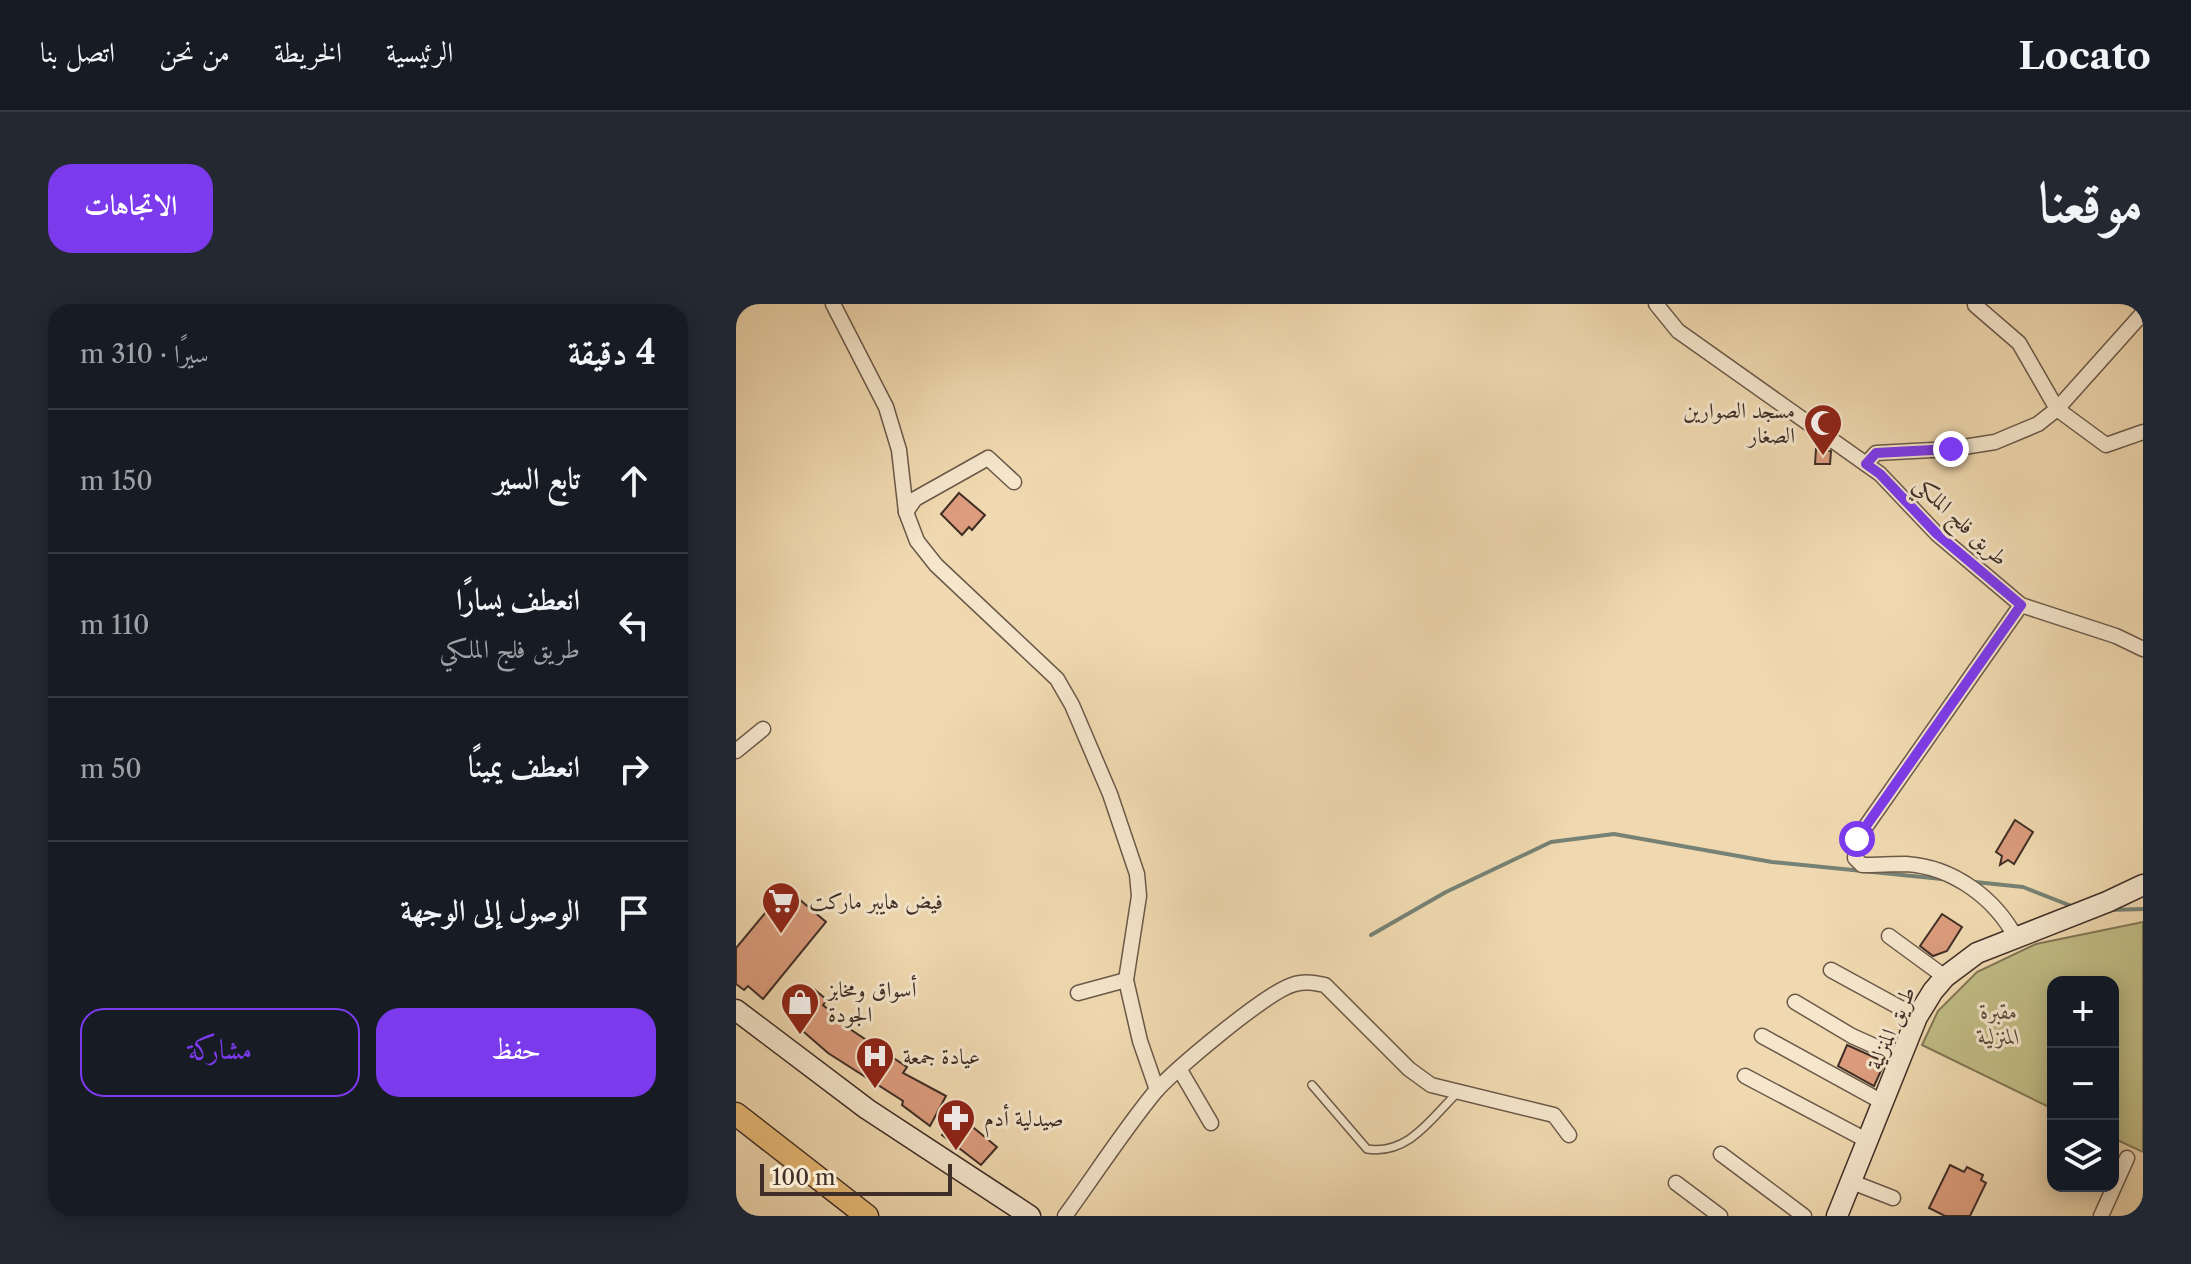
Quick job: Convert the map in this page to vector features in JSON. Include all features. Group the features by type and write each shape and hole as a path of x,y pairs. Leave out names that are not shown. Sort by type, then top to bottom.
{"main road":[{"path":"736,1114 867,1216"}],"street":[{"path":"833,304 886,407 899,450 906,512 917,541 936,565 1057,679 1072,705 1110,794 1137,874 1139,896 1126,980 1140,1041 1157,1090"},
{"name":"طريق فلج الملكي","path":"1656,304 1678,331 1880,474 1937,534 2021,605 2116,636 2143,649"},
{"path":"1975,305 2019,343 2057,409 2106,445 2143,432"},
{"path":"1866,464 1876,453 1951,449 1995,442 2038,424 2057,409 2143,313"},
{"path":"906,512 915,499 988,458 1014,482"},
{"path":"2016,938 1994,904 1959,881 1921,866 1862,865 1855,858 1857,839 2021,605"},
{"path":"736,751 763,729"},
{"name":"طريق المنزلية","path":"1837,1216 1917,1017 1945,977 1977,953 2143,885"},
{"path":"1889,936 1945,977"},
{"path":"1831,970 1917,1017"},
{"path":"1078,993 1126,980"},
{"path":"1065,1216 1157,1090 1279,989 1295,983 1325,985 1409,1069 1431,1085 1554,1115 1569,1135"},
{"path":"1795,1002 1852,1036 1901,1058"},
{"path":"736,1010 867,1109 1030,1216"},
{"path":"1762,1036 1884,1103"},
{"path":"1180,1070 1211,1123"},
{"path":"1745,1076 1868,1141"},
{"path":"1721,1154 1804,1216"},
{"path":"2101,1216 2127,1158"},
{"path":"1852,1182 1893,1198"},
{"path":"1676,1183 1720,1216"}],"lane":[{"path":"1312,1085 1367,1149 1384,1152 1402,1146 1457,1093"}],"green space":[{"name":"مقبرة المنزلية","path":"2143,922 2143,1152 2119,1141 2119,976 2047,976 2047,1106 1922,1045 1938,1011 1977,972 2036,944"}],"building":[{"name":"مسجد الصوارين الصغار","path":"1816,449 1831,451 1830,464 1815,464"},
{"path":"959,493 985,515 972,530 969,527 962,535 941,514"},
{"path":"2015,820 2033,832 2014,864 2008,860 2000,865 2002,856 1996,852"},
{"name":"فيض هايبر ماركت","path":"786,888 826,922 763,999 748,986 744,990 736,984 736,948"},
{"path":"1942,914 1962,927 1947,951 1933,956 1920,946"},
{"path":"815,990 827,1000 823,1005 840,1019 838,1021 907,1067 903,1073 946,1096 930,1126 902,1105 903,1101 828,1053 790,1020"},
{"path":"1847,1045 1885,1062 1874,1086 1838,1066"},
{"path":"957,1114 997,1147 981,1165 942,1135"},
{"path":"1950,1165 1964,1172 1967,1167 1983,1175 1981,1180 1986,1183 1970,1216 1945,1216 1929,1208"}],"waterway":[{"path":"1371,935 1446,892 1551,842 1614,834 1772,862 1942,879"},
{"path":"1975,882 2023,887 2074,907"},
{"path":"2110,910 2143,909"}],"place":[{"name":"مسجد الصوارين الصغار","path":"1823,457"},
{"name":"فيض هايبر ماركت","path":"781,935"},
{"name":"أسواق ومخابز الجودة","path":"800,1036"},
{"name":"عيادة جمعة","path":"875,1090"},
{"name":"صيدلية أدم","path":"956,1152"}],"route":[{"path":"1857,839 2021,605 1937,534 1880,474 1866,464 1876,453 1951,449"}]}
